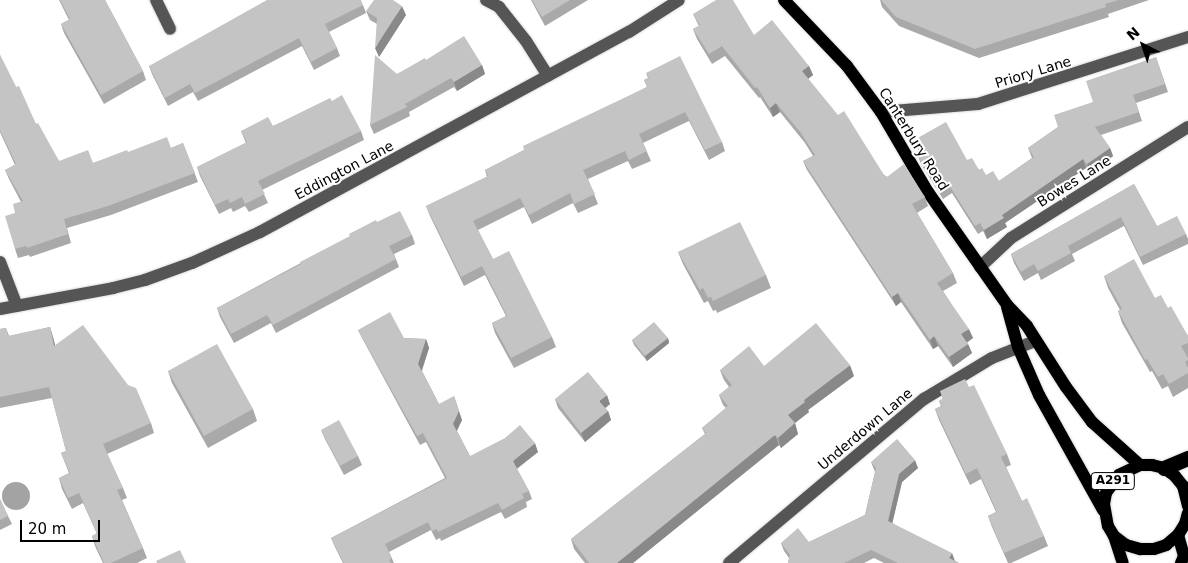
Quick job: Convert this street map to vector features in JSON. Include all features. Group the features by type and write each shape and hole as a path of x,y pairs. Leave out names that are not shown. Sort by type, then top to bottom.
{"highway":[{"path":"1164,468 1188,458"}],"main road":[{"name":"Canterbury Road","path":"784,0 846,66 881,112 928,192 1006,305 1026,326 1092,422 1140,465"},
{"name":"Canterbury Road","path":"1006,305 1018,347 1039,395 1066,447 1099,500 1123,563"},
{"name":"A291","path":"1104,514 1106,493 1111,483 1129,468 1140,465 1152,465 1164,468"},
{"path":"1164,468 1175,476 1183,486 1188,506"},
{"path":"1114,536 1126,545 1140,549 1154,549 1166,545 1178,535 1185,524 1188,513"},
{"path":"1178,535 1184,556 1181,563"}],"street":[{"path":"156,0 170,29"},
{"path":"486,0 499,7 526,41 548,76"},
{"name":"Eddington Lane","path":"0,309 113,288 192,263 278,223 629,32 679,0"},
{"name":"Priory Lane","path":"881,112 978,104 1188,36"},
{"name":"Bowes Lane","path":"980,266 1011,238 1188,127"},
{"path":"0,262 17,306"},
{"name":"Underdown Lane","path":"729,563 924,399 985,361 1036,341"}],"shaded area":[{"path":"16,482 26,486 30,496 26,506 16,510 6,506 2,496 6,486"}],"building":[{"path":"60,0 105,0 143,71 101,95 61,24 70,19"},
{"path":"267,0 361,0 363,5 325,24 337,48 311,62 299,38 195,93 190,84 165,98 149,66"},
{"path":"374,0 393,0 402,6 375,48 377,18 366,11"},
{"path":"532,0 570,0 542,17"},
{"path":"716,0 733,0 754,35 772,20 809,66 802,71 838,115 844,111 884,175 887,177 904,164 925,197 912,204 953,273 937,283 969,329 961,334 968,344 949,357 934,336 930,340 898,293 892,297 803,161 815,155 801,133 776,103 770,108 757,87 755,88 722,46 709,54 693,29 700,25 693,14"},
{"path":"881,0 1118,0 1105,4 1106,7 975,49 896,17"},
{"path":"464,36 482,65 454,82 451,78 405,104 407,107 370,125 375,55 397,74 425,58 426,60"},
{"path":"0,55 16,87 19,86 36,124 38,123 59,161 88,150 93,163 167,137 171,148 183,143 195,173 108,206 64,219 68,234 27,248 26,246 15,249 5,216 15,213 13,204 23,201 5,170 16,164 0,130"},
{"path":"680,56 722,142 705,150 685,112 639,134 647,151 629,160 625,151 583,170 595,194 574,204 570,193 529,215 520,198 473,221 493,259 509,251 552,337 511,358 492,323 507,316 482,266 461,277 426,206 488,176 485,170 524,150 523,146 647,87 644,80 649,78 646,73"},
{"path":"1156,57 1165,84 1133,95 1139,112 1095,127 1110,148 1087,164 1083,159 1002,215 1004,218 984,230 980,223 975,226 949,185 939,190 918,156 921,154 914,140 946,122 967,160 972,158 979,170 982,168 986,175 993,171 999,181 1034,157 1028,148 1058,127 1054,115 1093,102 1086,81"},
{"path":"342,95 361,131 258,181 265,194 245,204 242,197 230,203 228,199 215,205 197,167 247,142 241,131 268,117 273,126 330,98 332,101"},
{"path":"1134,184 1157,226 1177,216 1186,234 1140,257 1121,217 1068,246 1071,253 1038,271 1034,264 1021,272 1011,254"},
{"path":"400,211 412,235 389,246 396,259 273,325 267,315 231,334 217,308 301,264 300,262 350,236 349,234 376,220 377,222"},
{"path":"740,222 766,275 713,301 711,297 708,298 703,288 700,290 678,252"},
{"path":"1134,259 1155,298 1161,295 1168,308 1171,306 1188,336 1188,343 1181,346 1188,358 1185,362 1188,373 1169,384 1163,374 1158,377 1147,359 1145,360 1118,311 1122,309 1104,276"},
{"path":"390,312 404,338 426,339 418,364 439,404 454,396 459,411 453,424 470,456 505,438 520,425 535,443 513,461 529,491 522,494 524,498 502,510 498,503 438,532 437,529 432,531 428,522 385,544 392,558 389,560 391,563 344,563 331,538 447,478 423,433 417,436 358,330"},
{"path":"654,322 668,338 645,356 632,340"},
{"path":"816,323 850,365 804,400 805,402 788,415 795,423 778,438 775,435 617,563 589,563 571,539 706,433 702,428 728,406 719,395 732,385 720,370 749,346 764,366"},
{"path":"83,325 128,385 136,388 151,423 103,444 123,488 117,490 143,548 111,563 104,563 92,536 97,533 79,493 68,498 59,478 70,473 61,453 66,451 49,387 0,397 0,329 6,328 8,336 50,327 54,346"},
{"path":"217,344 253,409 204,436 168,371"},
{"path":"588,372 607,395 599,401 608,411 581,433 555,399"},
{"path":"965,379 969,387 974,385 1007,454 1001,457 1022,501 1027,498 1044,536 1004,553 988,516 997,512 977,468 966,474 935,409 942,406 939,401 943,398 940,391"},
{"path":"339,420 358,456 340,466 321,430"},
{"path":"897,439 915,460 899,474 888,521 952,553 949,558 959,563 898,563 871,550 844,563 788,563 790,555 781,543 798,528 809,542 865,515 876,468 871,462"},
{"path":"0,499 8,516 0,520"},
{"path":"180,550 186,563 157,563 156,561"}]}
